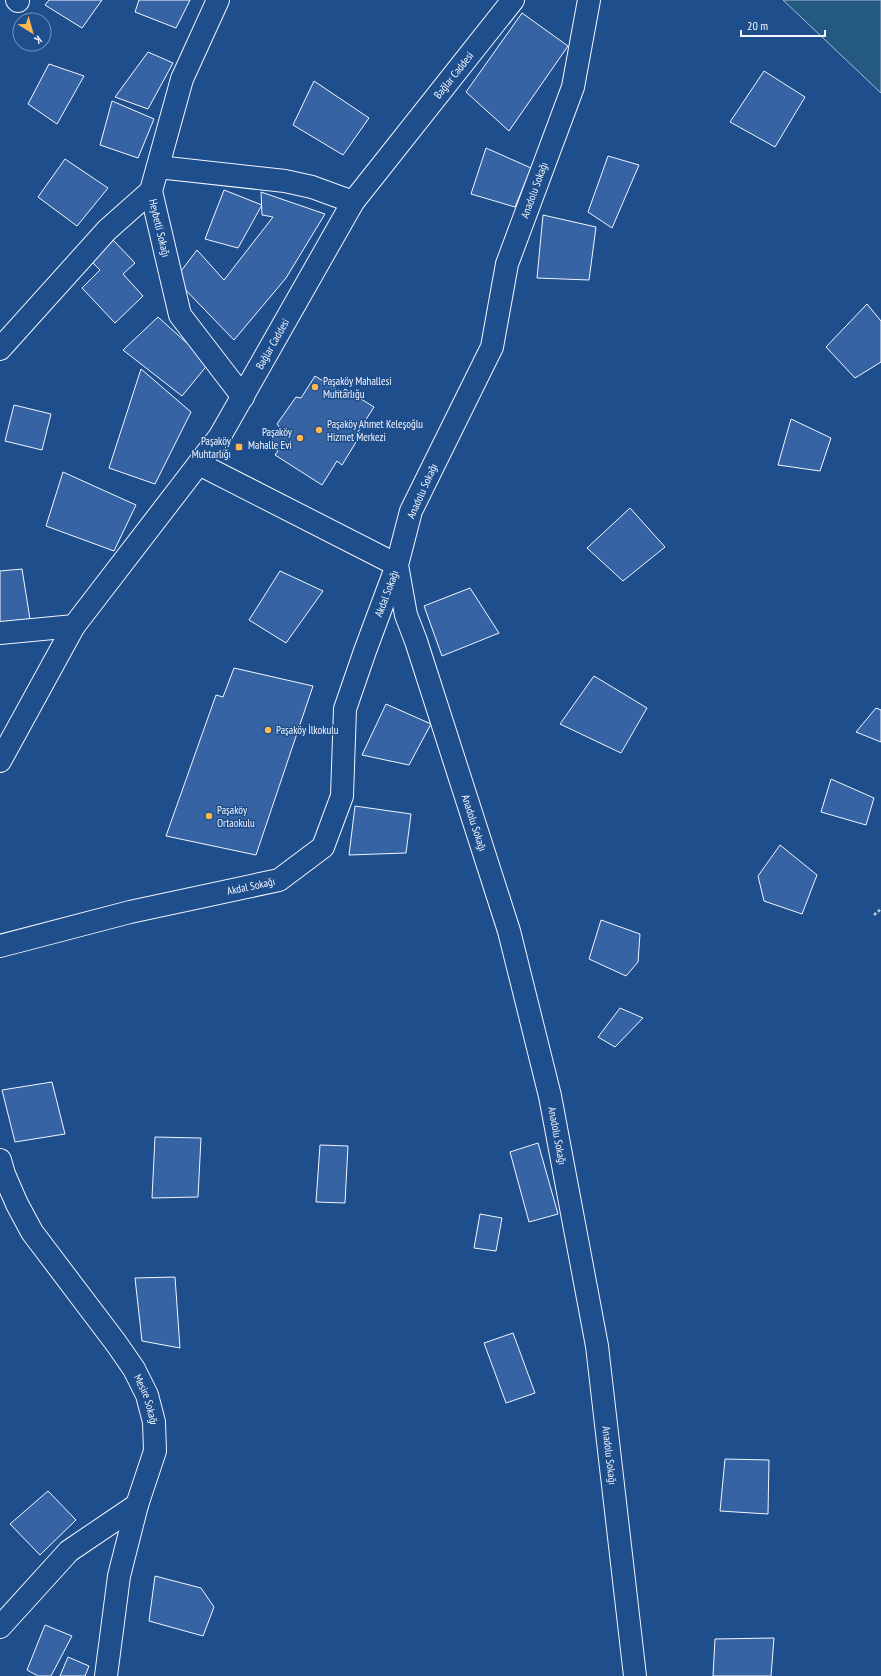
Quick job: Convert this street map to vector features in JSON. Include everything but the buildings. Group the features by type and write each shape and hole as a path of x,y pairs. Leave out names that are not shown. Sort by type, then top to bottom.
{"street":[{"name":"Heybetli Sokağı","path":"218,0 182,79 151,191 180,315 243,397"},
{"name":"Bağlar Caddesi","path":"0,761 74,626 220,436 353,202 513,0"},
{"name":"Anadolu Sokağı","path":"589,0 573,87 507,264 492,347 411,511 397,565 406,615 416,641 509,931 550,1096 597,1346 635,1676"},
{"path":"158,166 285,181 312,187 353,202"},
{"path":"0,349 107,230 151,191"},
{"path":"198,464 397,565"},
{"name":"Akdal Sokağı","path":"0,946 130,912 279,880 323,847 342,796 344,709 397,565"},
{"path":"0,633 74,626"},
{"name":"Mesire Sokağı","path":"0,1160 4,1174 17,1204 32,1232 134,1369 147,1395 154,1422 155,1451 137,1505 119,1576 106,1676"},
{"path":"0,1627 69,1551 137,1505"}],"path":[{"path":"874,915 881,909"}],"shaded area":[{"path":"783,0 881,0 881,93"}],"place":[{"name":"Paşaköy Mahallesi Muhtarlığu","path":"315,387"},
{"name":"Paşaköy Ahmet Keleşoğlu Hizmet Merkezi","path":"319,430"},
{"name":"Paşaköy Mahalle Evi","path":"300,438"},
{"name":"Paşaköy Muhtarlığı","path":"239,447"},
{"name":"Paşaköy İlkokulu","path":"268,730"},
{"name":"Paşaköy Ortaokulu","path":"209,816"}]}
